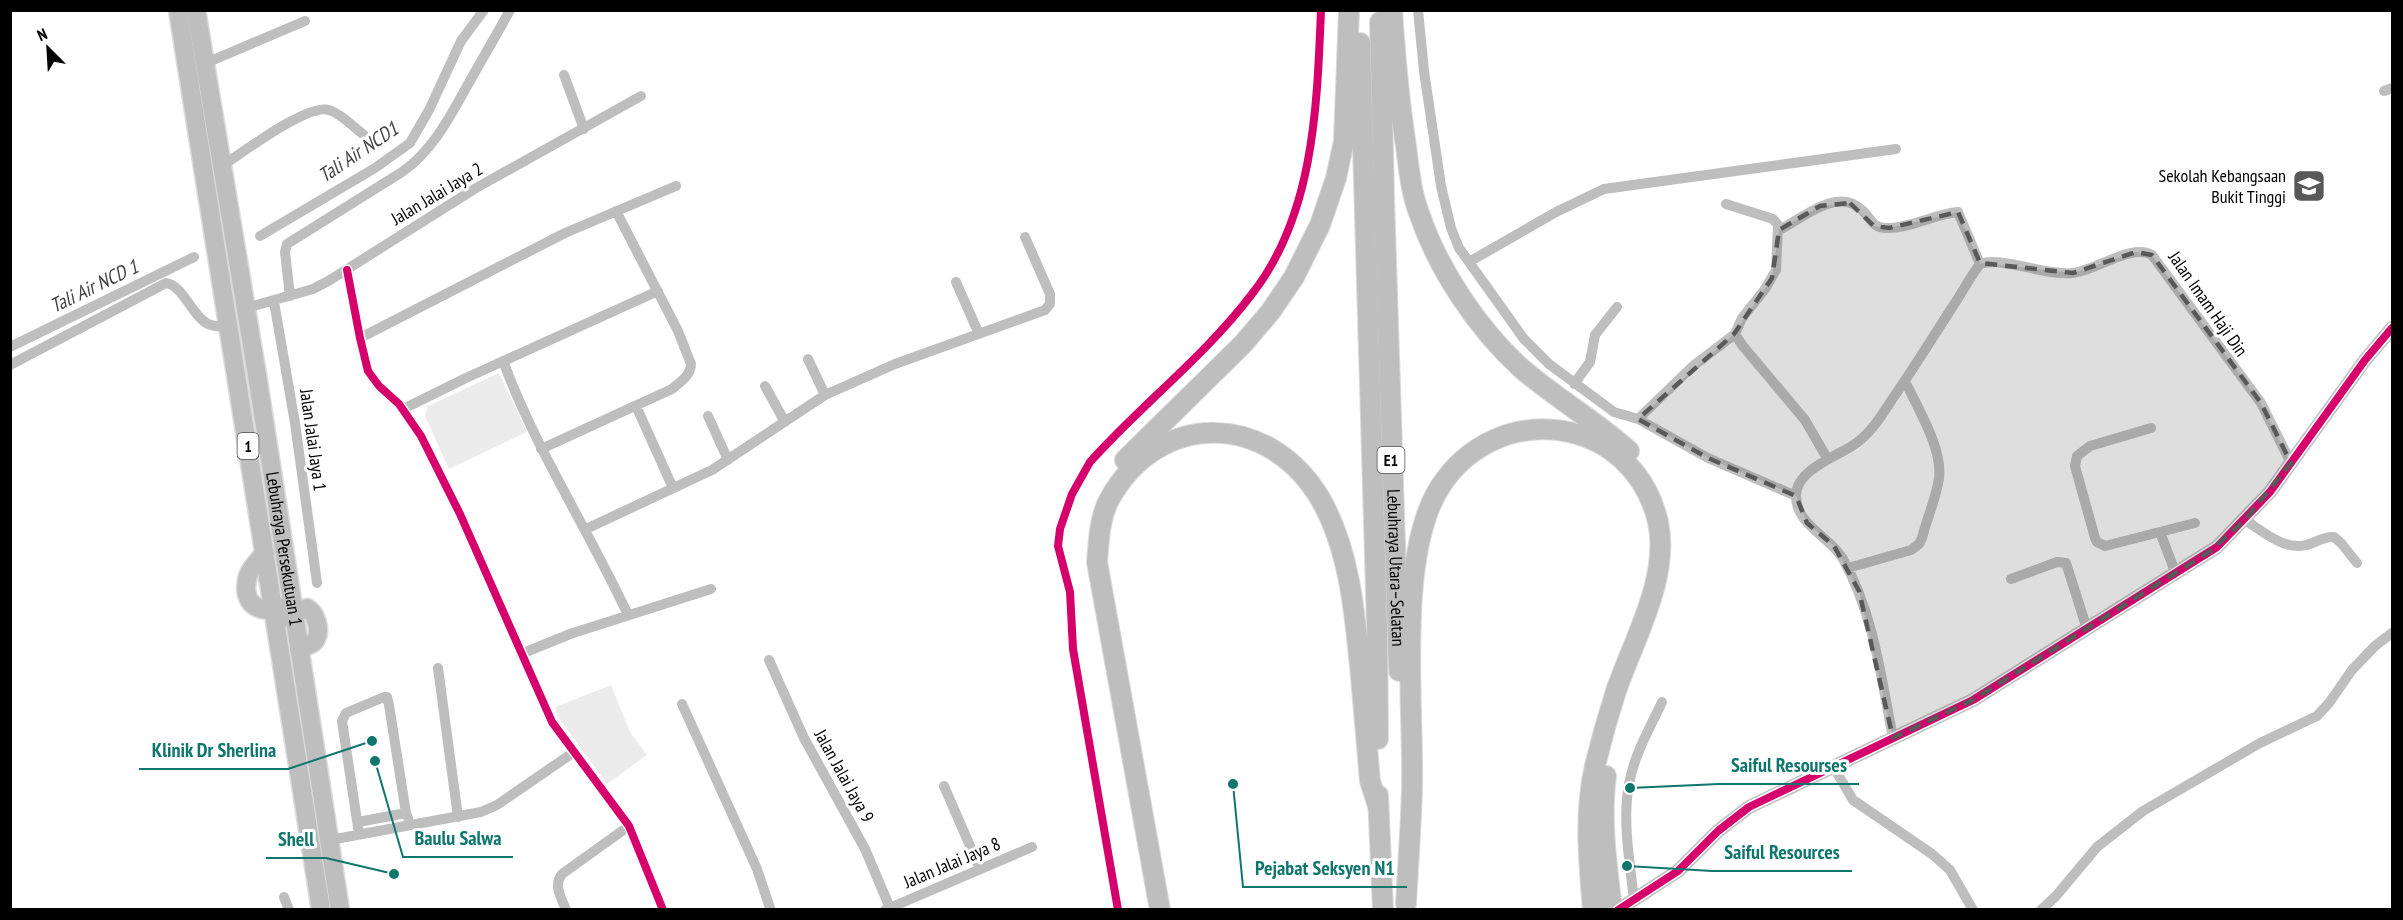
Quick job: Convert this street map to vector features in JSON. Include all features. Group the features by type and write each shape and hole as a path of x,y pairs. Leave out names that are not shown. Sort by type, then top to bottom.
{"highway":[{"name":"Lebuhraya Persekutuan 1","path":"178,10 265,553 251,570 247,580 247,593 255,606 266,611 283,612"},
{"name":"Lebuhraya Persekutuan 1","path":"196,10 246,308 321,909"},
{"path":"1147,909 1092,604 1087,550 1096,502 1116,470 1244,344 1271,311 1294,277 1320,225 1336,178 1344,141 1349,10"},
{"name":"Lebuhraya Utara–Selatan","path":"1359,10 1377,625 1378,806 1383,909"},
{"name":"Lebuhraya Utara–Selatan","path":"1380,10 1384,221 1406,907"},
{"path":"1392,10 1401,114 1410,180 1418,212 1430,241 1465,302 1486,330 1520,367 1634,455 1651,475 1670,522 1669,572 1625,697 1606,768 1603,799 1605,849 1612,909"},
{"path":"1406,907 1412,788 1412,620 1416,562 1423,528 1440,488 1473,452 1509,433 1532,428 1559,429 1591,439 1608,449 1636,475 1650,500 1658,522 1659,576 1615,694 1591,789 1589,851 1593,909"},
{"path":"1160,909 1097,562 1102,516 1109,501 1138,461 1156,448 1180,438 1203,433 1244,436 1279,452 1295,465 1321,501 1340,547 1354,604 1370,782 1378,806"},
{"name":"Lebuhraya Persekutuan 1","path":"283,612 299,649 340,909"}],"street":[{"path":"290,296 285,252 287,244 402,172 419,158 432,143 454,109 510,10"},
{"path":"1118,909 1073,649 1070,592 1058,546 1060,529 1076,485 1090,462 1229,322 1253,293 1274,261 1301,196 1309,160 1316,105 1321,10"},
{"path":"1418,10 1424,71 1441,186 1453,234 1469,262 1524,339 1549,364 1614,412 1638,419 1708,458 1796,496"},
{"path":"206,63 305,21"},
{"path":"564,75 584,129"},
{"name":"Jalan Jalai Jaya 2","path":"246,308 274,302 313,289 476,188 641,96"},
{"path":"222,166 300,116 321,109 334,112 363,135"},
{"path":"1469,262 1556,212 1604,189 1896,149"},
{"path":"360,338 564,233 676,186"},
{"path":"1779,230 1820,206 1833,202 1857,206 1874,226 1883,228 1896,228 1958,212 1980,264 1883,413 1860,441 1827,458 1803,479 1796,496 1798,506 1807,523 1834,546 1848,568 1867,613 1893,738"},
{"path":"1638,419 1693,366 1735,334 1742,318 1765,289 1776,270 1779,230 1777,221 1726,204"},
{"path":"541,449 672,389 689,373 691,368 692,363 678,331 616,211"},
{"path":"586,529 728,460 825,395 895,364 1038,313 1050,304 1047,287 1025,237"},
{"name":"Jalan Imam Haji Din","path":"1980,264 1991,262 2046,272 2073,273 2136,252 2147,252 2152,255 2260,403 2291,463"},
{"path":"347,270 368,371 379,386 403,409 421,436 460,514 552,722 629,826 663,909"},
{"path":"956,282 979,334"},
{"path":"10,365 166,283 175,286 205,322 213,326 228,327"},
{"path":"403,409 658,291"},
{"name":"Jalan Jalai Jaya 1","path":"274,302 295,423 316,583"},
{"path":"1574,384 1590,362 1595,335 1617,307"},
{"path":"1618,909 1678,871 1740,812 1764,798 1973,700 2217,547 2270,492 2365,360 2392,331"},
{"path":"1735,334 1805,420 1827,458"},
{"path":"807,359 825,395"},
{"path":"503,361 519,405 586,529 628,615"},
{"path":"1848,568 1911,550 1919,544 1922,538 1939,480 1939,464 1925,423 1905,381"},
{"path":"765,386 785,422"},
{"path":"636,406 673,488"},
{"path":"708,416 728,460"},
{"path":"2151,428 2084,449 2077,456 2075,466 2097,542 2105,546 2195,523"},
{"path":"2245,519 2278,541 2291,545 2308,545 2323,538 2334,537 2357,564"},
{"path":"2160,532 2176,574"},
{"path":"2010,579 2057,562 2066,563 2087,629"},
{"path":"521,654 570,634 711,589"},
{"path":"2041,909 2056,896 2097,847 2132,819 2260,743 2311,719 2329,703 2352,670 2375,646 2392,633"},
{"name":"Jalan Jalai Jaya 9","path":"769,660 804,738 865,849 888,909"},
{"path":"438,668 458,817"},
{"path":"359,834 342,721 346,713 387,697 408,819"},
{"path":"1634,900 1627,821 1629,783 1641,746 1662,702"},
{"path":"682,704 757,869 770,909 758,909"},
{"path":"358,822 458,817 482,812 497,805 574,752"},
{"path":"1833,766 1853,800 1932,854 1950,870 1973,909"},
{"path":"944,786 980,869"},
{"path":"330,840 408,819"},
{"path":"566,909 557,886 557,880 561,874 629,826"},
{"name":"Jalan Jalai Jaya 8","path":"888,909 1032,847"},
{"path":"284,897 289,909"}],"highlighted area":[{"path":"1850,203 1874,226 1889,228 1958,212 1980,263 2073,273 2136,252 2152,255 2261,403 2291,463 2245,520 2209,552 1973,700 1893,738 1859,591 1834,546 1807,523 1796,496 1708,458 1638,419 1734,334 1772,278 1779,230 1820,206"}],"shaded area":[{"path":"499,373 527,432 449,469 425,416 428,406"},
{"path":"611,685 630,732 647,755 607,784 559,718 555,707"}],"waterway":[{"name":"Tali Air NCD1","path":"260,236 375,168 410,143 429,110 461,41 484,10"},
{"name":"Tali Air NCD 1","path":"10,347 194,257"}],"cycle path":[{"path":"1118,910 1073,649 1070,592 1058,546 1060,529 1072,494 1090,462 1234,317 1273,263 1300,195 1308,159 1314,122 1321,10"},
{"path":"347,270 368,371 379,386 399,404 421,436 460,514 552,722 629,826 663,910"},
{"path":"1618,910 1678,871 1718,831 1749,807 1973,700 2217,547 2270,492 2365,360 2392,328"}],"place":[{"name":"Sekolah Kebangsaan Bukit Tinggi","path":"2309,186"},
{"name":"Klinik Dr Sherlina","path":"372,741"},
{"name":"Baulu Salwa","path":"375,761"},
{"name":"Pejabat Seksyen N1","path":"1233,784"},
{"name":"Saiful Resourses","path":"1630,788"},
{"name":"Saiful Resources","path":"1627,866"},
{"name":"Shell","path":"394,874"}]}
